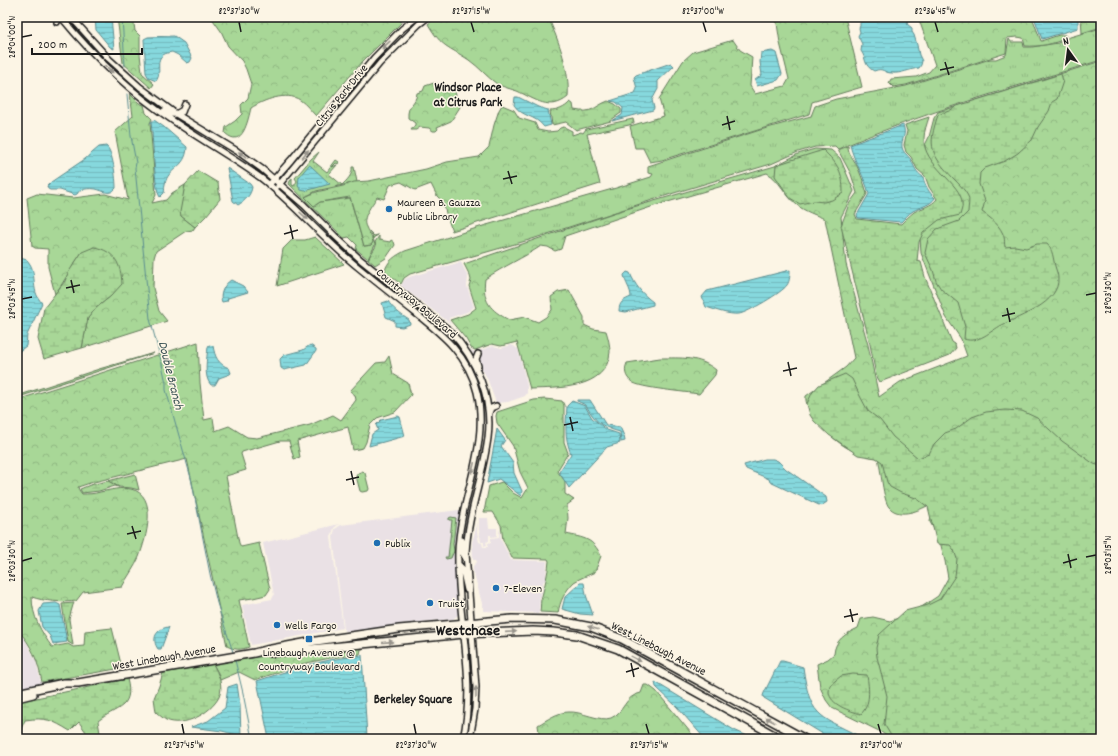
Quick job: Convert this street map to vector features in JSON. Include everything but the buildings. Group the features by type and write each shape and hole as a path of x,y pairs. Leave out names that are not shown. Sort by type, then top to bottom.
{"main road":[{"name":"West Linebaugh Avenue","path":"254,654 266,650 309,642 399,629 471,622 525,619 555,620 580,624 603,631 637,646 805,739"},
{"name":"West Linebaugh Avenue","path":"19,695 64,683 78,683 254,654 464,634 554,632 577,635 618,649 781,739"},
{"path":"348,637 349,645"}],"street":[{"name":"Countryway Boulevard","path":"71,17 98,48 130,78 176,114 237,151 274,179 304,205 346,247 450,331 464,347 477,369 485,392 488,407 488,437 467,536 466,560 476,694 474,721 470,739"},
{"name":"Citrus Park Drive","path":"269,184 374,58 402,29 417,17"},
{"name":"Citrus Park Drive","path":"275,190 380,63 428,17"},
{"name":"Countryway Boulevard","path":"60,19 106,67 133,91 172,120 232,157 269,184 310,221 341,252 446,337 461,357 471,376 478,396 480,408 480,438 462,516 458,547 468,696 463,739"},
{"path":"60,19 71,22 88,41 98,48"},
{"path":"133,91 143,95 168,114 176,114 181,111 186,104"},
{"path":"181,111 184,119"},
{"path":"341,252 346,247"},
{"path":"373,279 378,273"},
{"path":"423,319 429,313"},
{"path":"478,354 477,361 485,392"},
{"path":"461,357 471,369 482,400 488,407"},
{"path":"474,406 477,403 478,396"},
{"path":"488,416 491,408 496,406"},
{"path":"480,408 486,419 482,467"},
{"path":"466,560 462,555 462,516 466,516 470,521"},
{"path":"458,564 462,568 464,584 469,597"}],"shaded area":[{"path":"461,262 468,277 467,286 474,307 467,312 449,318 451,324 401,286 405,279 409,277"},
{"path":"512,345 518,349 527,385 527,393 525,396 508,402 496,403 487,378 479,363 478,359 481,354 478,352 475,357 470,349 475,352 493,346 501,348"},
{"name":"Westchase","path":"459,510 455,561 458,615 453,619 400,624 351,633 344,630 333,537 335,529 341,525"},
{"path":"479,518 488,518 489,528 497,528 497,536 491,537 491,535 489,535 489,541 486,542 487,545 484,546 484,542 481,542"},
{"path":"478,522 477,532 479,542 482,543 483,547 488,547 488,543 491,542 491,538 499,537 499,528 501,540 511,560 547,561 546,579 543,582 542,592 540,595 539,613 484,611 473,570 473,566 477,562 473,559 472,542"},
{"path":"339,524 334,528 331,537 343,628 251,645 242,605 272,599 274,595 263,543"},
{"path":"17,632 25,639 36,661 41,683 44,684 17,689"}],"green space":[{"path":"117,17 133,17 135,31 140,36 142,73 154,84 151,88 123,63"},
{"path":"211,17 397,17 401,19 401,23 363,61 316,116 295,97 282,96 262,102 251,108 244,131 236,138 225,133 226,127 242,114 241,105 248,98 251,84 242,61 228,46 221,31"},
{"path":"437,17 548,17 563,56 567,77 568,97 555,104 542,103 517,91 497,84 473,63 446,46 437,38 428,24"},
{"path":"776,17 845,17 862,87 812,102 809,114 662,160 650,162 643,148 635,148 630,126 664,116 659,99 683,61 693,52 733,40 740,50 752,57 750,86 755,94 785,86 789,79 780,43"},
{"path":"918,17 1032,17 1041,41 1059,35 1065,35 1067,38 1046,45 1025,46 1023,38 1007,38 1006,53 906,85 893,87 889,83 891,79 916,77 929,72 935,65"},
{"path":"1081,17 1101,17 1101,27 1082,33"},
{"path":"73,26 106,59 166,110 134,89 115,72 72,27"},
{"path":"1101,28 1101,60 935,112 838,149 835,146 815,147 798,152 771,164 674,193 529,240 410,274 404,278 401,284 385,272 387,265 395,257 405,251 483,226 651,177 653,174 648,173 648,166 760,130 811,116 815,106 836,99 906,86 990,59 996,59 1006,55 1009,39 1011,42 1023,42 1024,47 1032,47 1058,43 1070,37"},
{"path":"1101,61 1101,739 891,739 881,732 832,708 826,700 820,687 817,664 828,659 834,654 836,645 839,641 845,635 858,628 861,619 873,617 890,621 914,612 938,596 948,578 939,538 930,522 932,510 927,506 913,512 902,513 889,507 885,498 878,458 850,449 833,438 826,431 807,404 806,396 846,367 854,358 825,219 797,205 772,176 767,173 654,206 565,236 561,249 555,251 548,247 541,246 485,279 484,287 486,299 492,308 509,320 525,317 538,322 546,317 552,310 551,297 558,292 569,290 584,317 584,325 593,329 606,331 610,352 607,364 600,374 590,380 566,387 530,389 517,342 501,346 492,344 475,350 471,348 466,339 450,320 468,314 476,308 469,286 471,280 470,276 464,264 616,212 775,166 798,154 815,149 831,150 840,158 854,191 841,217 846,264 868,345 879,397 900,382 967,356 961,339 946,317 921,253 920,238 926,223 942,212 934,166 925,151 925,145 929,137 934,118 938,112"},
{"path":"1061,74 1063,81 1057,99 1052,102 1049,111 1038,127 1032,140 1018,153 1005,161 985,168 980,173 979,184 985,201 982,212 1001,229 1005,247 1015,246 1026,248 1037,244 1047,244 1049,246 1058,275 1057,287 1053,295 1038,308 975,340 964,339 965,327 958,303 941,289 936,281 933,270 925,253 928,239 937,229 959,221 968,212 969,199 967,194 946,171 933,150 933,135 938,115 957,106"},
{"path":"434,83 453,89 456,95 455,98 460,107 451,121 437,127 438,129 436,131 429,128 420,127 416,130 411,130 415,123 408,118 409,109 415,100 417,93 423,91 425,86"},
{"path":"130,94 139,103 144,105 146,113 152,119 150,123 156,195 152,203 166,200 172,193 185,185 181,216 195,227 193,230 186,231 156,251 154,258 153,288 159,311 167,321 82,348 88,318 96,308 111,296 82,252 55,294 48,267 48,249 35,248 32,246 27,198 37,194 73,198 105,194 128,200 115,132 133,116"},
{"path":"608,101 621,109 621,113 611,121 576,130 566,122 552,125 550,111 561,109 570,102 573,104 574,110 585,111"},
{"path":"502,105 514,110 519,118 535,123 538,130 548,132 557,131 564,127 572,131 572,135 581,132 583,133 586,129 633,119 634,123 587,134 600,184 452,231 442,201 437,196 431,184 415,190 401,182 390,185 384,199 377,197 365,220 366,227 373,242 371,245 364,246 350,197 320,202 314,206 305,197 316,192 354,182 369,181 426,169 447,162 479,157 489,147 494,125"},
{"path":"929,117 924,135 925,148 935,165 956,188 960,196 962,206 960,215 939,220 923,233 919,242 917,261 921,262 925,277 952,342 955,344 956,348 950,355 880,382 876,375 870,344 841,226 849,204 857,193 851,174 838,150 848,146 849,152 863,180 867,194 855,214 857,219 901,224 914,212 929,205 937,199 929,187 925,176 917,169 911,157 906,152 904,145 907,131 905,125"},
{"path":"823,150 839,169 842,179 843,193 832,200 824,202 814,201 800,204 790,198 775,176 776,165"},
{"path":"319,152 313,161 327,172 336,160 339,162 332,167 337,165 329,174 342,185 351,175 352,167 354,167 357,182 316,191 305,197 314,206 320,202 350,198 364,246 371,245 373,242 372,235 369,231 374,236 378,235 373,238 375,245 368,259 356,249 357,245 349,237 344,238 289,184 292,178 292,185 294,186 297,181 295,178"},
{"path":"198,171 218,183 220,199 195,227 181,216 180,212 185,185"},
{"path":"379,236 379,240 390,242 391,240 395,245 386,258 375,265 368,259 376,246 375,242"},
{"path":"315,237 344,264 277,286 283,249 292,240 305,240"},
{"path":"94,247 107,252 116,260 120,270 122,284 111,296 96,308 88,318 82,348 44,359 38,339 44,308 65,281 68,273 82,252"},
{"path":"198,342 204,420 213,418 215,431 229,426 247,437 257,438 310,425 333,415 341,420 356,400 355,395 350,391 376,363 385,362 389,356 393,374 408,383 411,395 395,412 377,418 370,425 363,448 353,450 348,427 297,441 300,457 294,459 289,441 280,441 242,452 241,454 246,470 226,476 239,543 241,547 259,543 270,589 266,595 239,600 249,647 246,648 235,649 227,646 187,459 78,487 82,494 93,494 123,488 131,489 140,493 148,508 145,540 139,557 122,587 83,592 76,601 71,602 47,601 32,597 35,617 44,636 52,647 68,644 73,647 84,646 85,631 112,628 122,668 42,682 39,667 34,654 27,641 17,629 17,400"},
{"path":"154,353 17,398 17,396 99,369"},
{"path":"660,358 682,358 703,362 716,370 715,375 699,394 663,390 644,386 632,382 628,378 625,371 627,363"},
{"path":"845,374 852,379 868,411 880,420 893,437 918,458 929,454 934,444 945,433 956,429 972,417 986,412 1005,410 1022,411 1037,418 1062,441 1094,464 1101,466 1101,739 893,739 884,724 887,696 877,657 876,648 879,635 905,611 928,605 940,599 955,576 957,559 954,550 950,545 937,544 928,507 916,498 901,493 890,487 887,482 882,462 876,458 858,455 829,435 814,421 810,415 807,404 812,393 819,385"},
{"path":"545,399 562,401 564,405 564,442 568,453 557,471 565,481 565,494 574,500 567,505 568,518 566,534 583,538 591,542 601,556 595,572 574,582 568,589 560,604 558,613 540,612 541,599 548,570 548,559 512,558 503,540 501,525 493,512 484,512 489,486 502,482 513,493 522,498 528,488 520,472 513,446 497,423 497,412 534,400"},
{"path":"363,471 365,473 369,489 368,491 362,492 360,491 356,476 358,473"},
{"path":"135,474 139,490 119,487 108,481"},
{"path":"108,481 119,487 115,486 99,491 82,493 80,489 90,485"},
{"path":"449,518 456,518 453,544 454,551 451,558 446,559 445,557 448,557 452,520 449,520"},
{"path":"74,603 69,619 73,645 68,642 62,604"},
{"path":"362,647 363,649 361,649 360,654 302,664 255,680 239,672 220,680 213,664 271,655"},
{"path":"213,664 221,684 221,688 219,697 210,708 196,718 181,722 166,720 156,712 154,698 163,673"},
{"path":"853,674 867,675 869,691 868,701 861,714 841,707 830,697 829,692 830,685 841,676"},
{"path":"127,679 129,689 126,702 98,721 101,739 90,739 79,722 70,731 58,724 44,719 25,720 17,738 17,702"},
{"path":"644,685 648,685 656,691 696,739 540,739 538,725 560,713 574,712 601,719 611,718 619,712 631,697 641,693"}],"water":[{"path":"95,17 111,17 114,49 110,47 96,30"},
{"path":"864,17 906,17 908,19 907,24 912,28 922,61 919,68 895,73 889,73 882,70 874,71 871,69 861,51 862,44 858,36 860,32 860,23"},
{"path":"1034,17 1078,17 1078,28 1042,39"},
{"path":"174,36 184,43 192,58 190,62 187,63 172,52 165,54 161,56 159,60 159,73 156,81 149,78 146,73 144,39 148,37"},
{"path":"772,51 776,53 782,74 778,80 757,86 755,80 762,75 760,62 761,53"},
{"path":"671,63 674,66 658,81 658,89 652,100 653,110 612,121 622,115 623,108 616,102 610,101 635,93 637,89 634,77 636,75"},
{"path":"515,97 548,110 551,125 544,127 536,120 517,109 514,105"},
{"path":"154,120 187,147 184,160 167,178 164,193 160,197 156,184 154,162 151,122"},
{"path":"903,125 904,134 902,144 904,152 923,177 928,189 935,198 928,204 911,212 901,222 858,218 857,215 869,194 850,145"},
{"path":"106,146 111,153 114,166 116,188 114,190 107,192 96,189 80,190 75,195 60,190 48,189 47,186 51,182 85,159 99,147"},
{"path":"309,165 330,184 305,191 301,190 298,186 299,177"},
{"path":"227,168 252,187 247,198 238,205 233,201"},
{"path":"20,258 27,260 31,265 36,292 42,303 27,335 26,346 17,353 17,296 19,286 17,259"},
{"path":"790,270 789,282 784,288 764,302 743,313 731,314 706,307 702,297 707,291"},
{"path":"627,272 630,273 645,296 653,302 653,305 626,312 619,311 621,303 631,297 624,275"},
{"path":"231,280 243,286 248,292 228,298 227,301 222,302 221,296 223,290 226,284"},
{"path":"388,301 397,311 409,320 410,324 402,327 395,326 395,321 386,317 382,303"},
{"path":"209,345 213,346 218,360 229,368 231,373 219,378 215,385 211,385 206,372"},
{"path":"310,345 316,349 316,351 306,365 284,370 281,368 280,359 284,355 303,350"},
{"path":"577,400 590,400 606,425 620,427 625,441 621,442 620,432 601,424 595,419 585,405"},
{"path":"572,401 585,406 592,418 607,430 619,434 620,443 607,447 569,488 559,472 571,454 567,442 566,425 567,406"},
{"path":"398,416 400,417 405,436 369,446 372,434 378,430 376,425 381,420"},
{"path":"497,429 505,440 501,446 513,463 514,473 522,491 521,496 499,479 487,483"},
{"path":"765,459 773,459 778,461 786,469 826,497 827,502 821,506 770,482 769,479 746,469 744,465"},
{"path":"580,583 584,583 586,595 593,615 580,614 562,609 565,597"},
{"path":"56,603 60,605 67,642 53,644 50,636 42,627 39,611 43,604"},
{"path":"169,627 161,649 158,649 155,642 156,635 160,630"},
{"path":"362,655 367,737 365,739 269,739 257,681 303,666"},
{"path":"780,661 803,667 809,696 818,712 825,718 859,736 861,739 831,739 764,698 764,693"},
{"path":"655,682 734,730 754,739 705,739 677,707 656,687"},
{"path":"237,684 240,705 241,736 222,731 191,727 208,721 225,708 228,687"}],"waterway":[{"name":"Double Branch","path":"122,17 125,66"},
{"name":"Double Branch","path":"127,94 131,136 136,163 135,168 150,319 161,360 166,390 191,478 217,603 233,652"},
{"name":"Double Branch","path":"235,660 252,739"}],"place":[{"name":"Maureen B. Gauzza Public Library","path":"389,209"},
{"name":"Publix","path":"377,543"},
{"name":"7-Eleven","path":"496,588"},
{"name":"Truist","path":"430,603"},
{"name":"Wells Fargo","path":"277,625"},
{"name":"Linebaugh Avenue @ Countryway Boulevard","path":"309,639"}],"district":[{"name":"Windsor Place at Citrus Park","path":"468,94"},
{"name":"Westchase","path":"468,629"},
{"name":"Berkeley Square","path":"413,698"}]}
